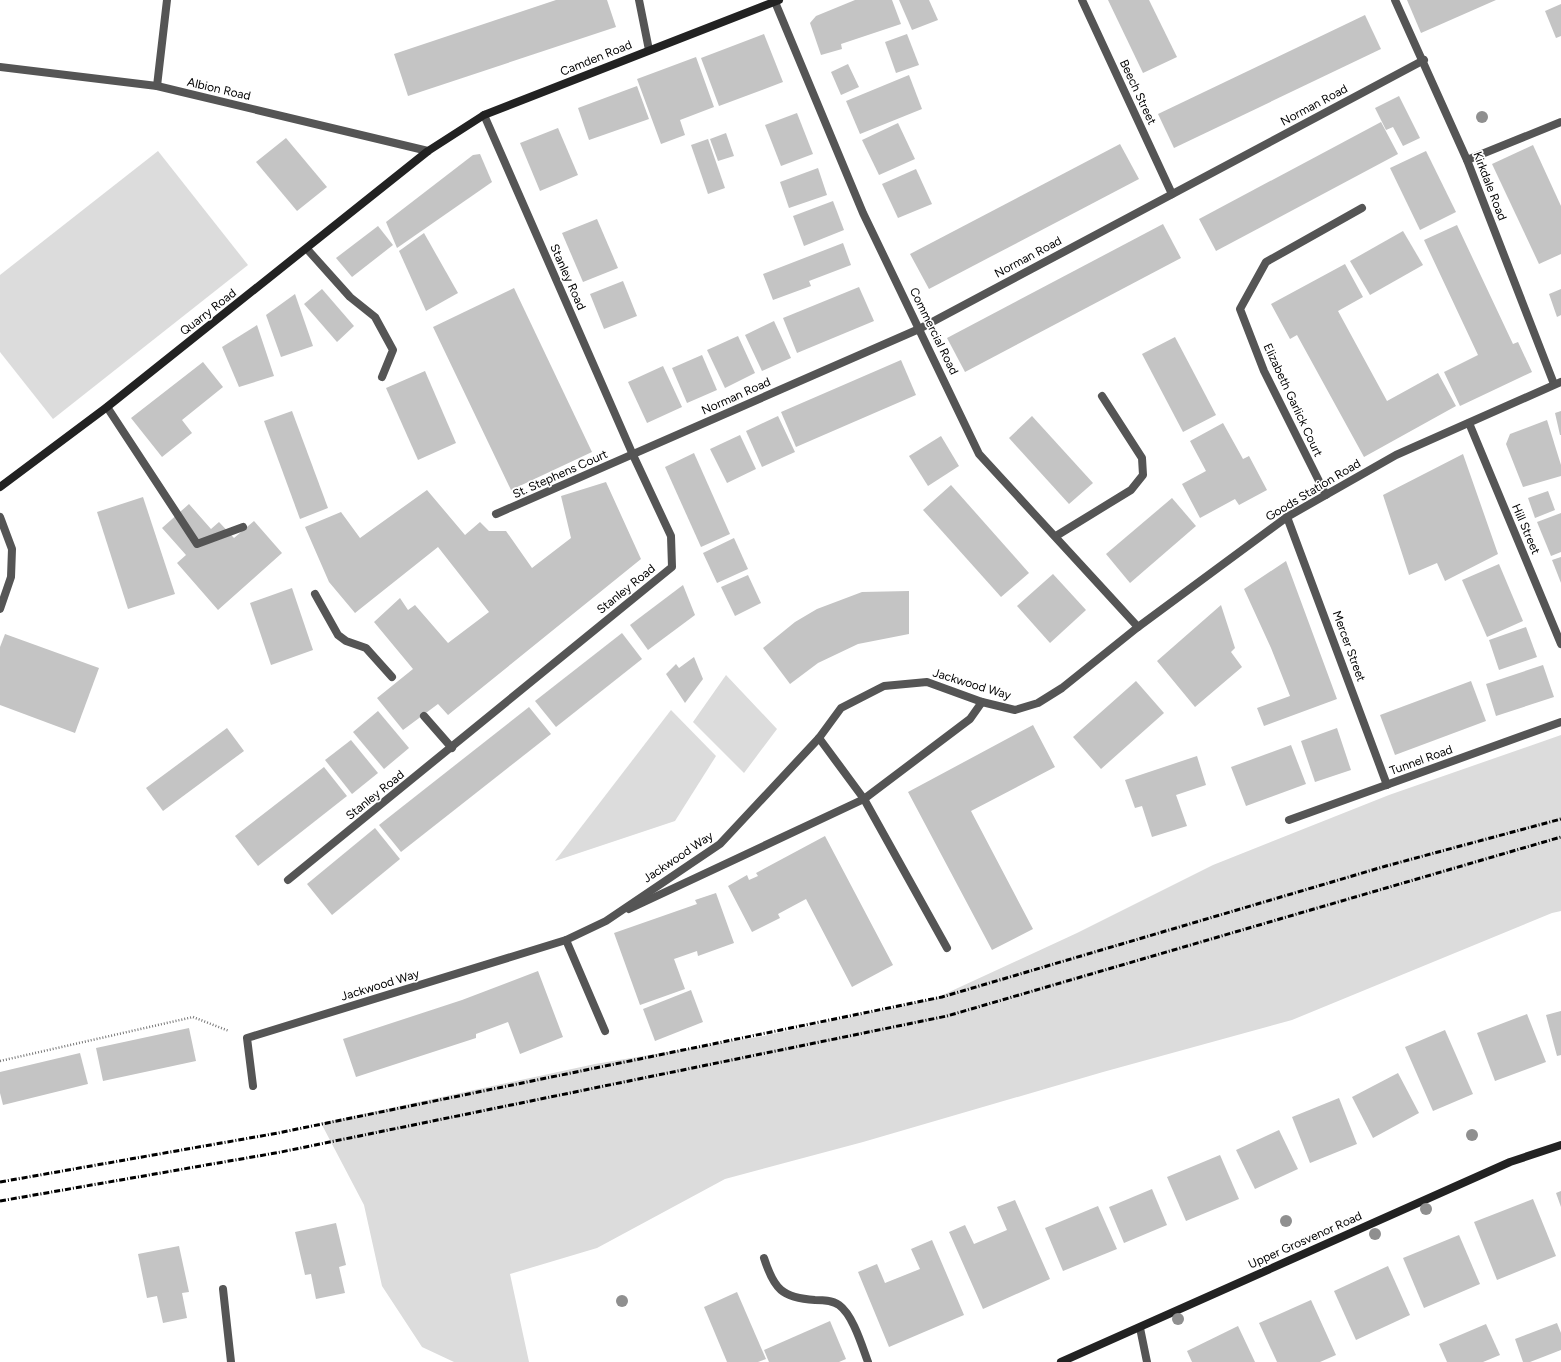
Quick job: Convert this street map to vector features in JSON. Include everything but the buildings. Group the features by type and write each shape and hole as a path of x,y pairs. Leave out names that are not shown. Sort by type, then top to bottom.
{"street":[{"path":"157,86 167,0"},
{"path":"639,0 649,50"},
{"name":"Beech Street","path":"1082,0 1172,194"},
{"name":"Kirkdale Road","path":"1395,0 1424,60 1468,160 1557,383"},
{"name":"Camden Road","path":"428,151 484,115 777,1"},
{"name":"Commercial Road","path":"777,1 863,213 979,454 1056,536 1138,627"},
{"name":"Norman Road","path":"633,455 920,329 1424,60"},
{"name":"Albion Road","path":"0,66 157,86 428,151"},
{"name":"Stanley Road","path":"288,880 452,748 672,567 671,536 633,455 484,115"},
{"path":"1468,160 1561,122"},
{"name":"Quarry Road","path":"0,488 107,407 428,151"},
{"name":"Elizabeth Garlick Court","path":"1326,495 1264,371 1240,310 1266,262 1362,208"},
{"path":"307,249 350,297 375,317 393,350 382,377"},
{"name":"Goods Station Road","path":"1062,688 1138,627 1287,517 1396,455 1557,383"},
{"path":"1056,536 1131,490 1143,475 1142,458 1102,396"},
{"path":"107,407 197,544 243,527"},
{"name":"Hill Street","path":"1469,423 1561,644"},
{"name":"St. Stephens Court","path":"496,514 633,455"},
{"path":"0,517 12,548 11,577 0,609"},
{"name":"Mercer Street","path":"1287,517 1387,785"},
{"path":"315,594 338,635 346,641 366,648 392,677"},
{"name":"Jackwood Way","path":"247,1038 566,940 606,920 720,844 819,738 841,708 884,686 927,682 982,702 1015,710 1038,703 1062,688"},
{"path":"606,920 864,798 970,719 982,702"},
{"path":"424,716 452,748"},
{"name":"Tunnel Road","path":"1289,820 1561,722"},
{"path":"819,738 864,798 947,948"},
{"path":"566,940 605,1031"},
{"path":"247,1038 253,1086"},
{"name":"Upper Grosvenor Road","path":"1061,1362 1140,1328 1264,1270 1510,1162 1561,1145"},
{"path":"764,1258 770,1276 780,1290 790,1297 828,1300 840,1305 850,1318 868,1362"},
{"path":"223,1289 231,1362"},
{"path":"1140,1328 1147,1362"}],"path":[{"path":"0,1061 193,1017 247,1038"}],"shaded area":[{"path":"158,151 248,265 53,419 0,352 0,275"},
{"path":"726,675 777,729 744,773 693,722"},
{"path":"671,710 716,756 675,821 555,861"},
{"path":"1561,735 1561,911 1552,913 1292,1020 1103,1072 863,1142 725,1179 597,1248 510,1274 529,1362 454,1362 422,1347 382,1286 364,1205 321,1123 595,1064 758,1037 934,999 1077,933 1213,865 1389,795"}],"railway":[{"path":"0,1182 278,1133 942,997 1386,866 1561,819"},
{"path":"0,1201 281,1152 947,1016 1561,837"}]}
